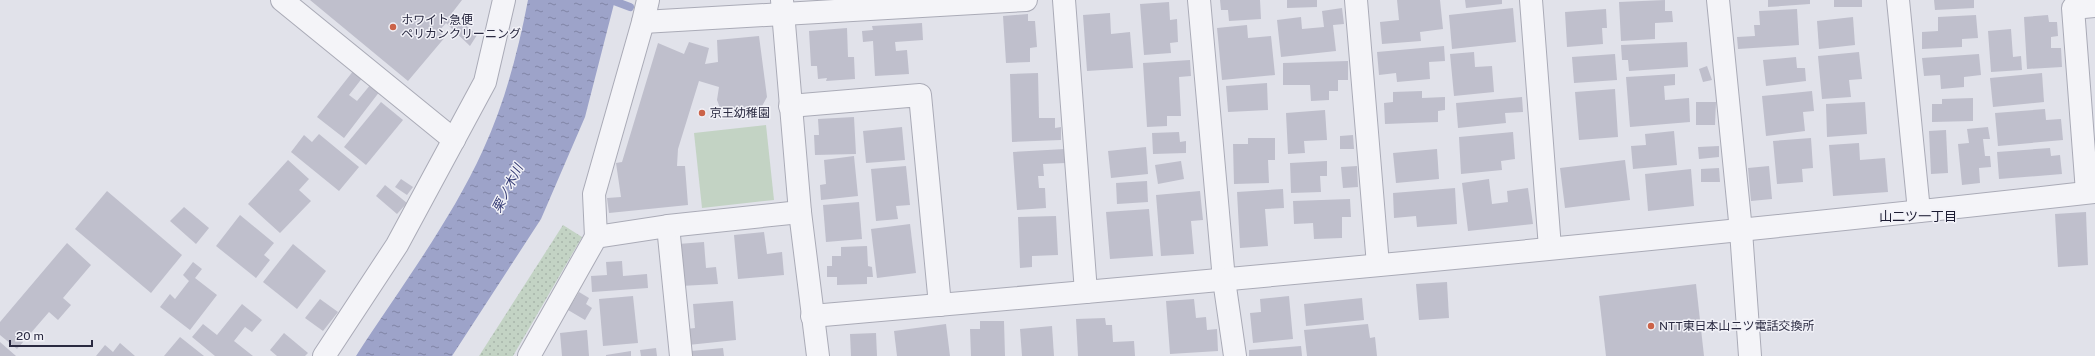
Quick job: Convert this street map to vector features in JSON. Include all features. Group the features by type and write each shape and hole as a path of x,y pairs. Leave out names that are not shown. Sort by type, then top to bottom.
{"street":[{"path":"282,0 454,140"},
{"path":"324,356 397,245 485,82 504,0"},
{"path":"529,356 596,237 594,194 648,0"},
{"path":"643,22 782,7 1026,0"},
{"path":"1064,0 1086,292"},
{"path":"1200,0 1224,280 1235,356"},
{"path":"1356,0 1378,265"},
{"path":"1531,0 1550,248"},
{"path":"1718,0 1741,231 1750,356"},
{"path":"1898,0 1919,211"},
{"path":"812,316 1224,280 1741,231 2091,192 2074,8 2095,6"},
{"path":"782,7 800,212 818,356"},
{"path":"790,106 920,95 940,305"},
{"path":"596,237 668,226 800,212"},
{"path":"668,226 681,356"}],"green space":[{"path":"766,125 774,200 702,208 694,133"},
{"path":"563,225 582,237 513,356 479,356"}],"water":[{"name":"栗ノ木川","path":"528,0 615,0 585,117 541,219 452,356 356,356 440,229 470,177 498,114 520,39"}],"building":[{"path":"310,0 462,0 452,13 477,35 470,46 446,23 439,31 446,36 408,81"},
{"path":"1220,0 1260,0 1261,19 1229,21 1228,10 1221,10"},
{"path":"1287,0 1317,0 1317,7 1287,8"},
{"path":"1397,0 1440,0 1443,29 1420,32 1421,41 1382,44 1380,22 1399,20"},
{"path":"1465,0 1502,0 1502,4 1466,8"},
{"path":"1665,0 1665,11 1672,11 1673,22 1655,23 1655,39 1621,41 1619,2"},
{"path":"1768,0 1810,0 1810,4 1768,7"},
{"path":"1834,0 1862,0 1862,7 1834,7"},
{"path":"1934,0 1974,0 1974,8 1935,10"},
{"path":"1169,2 1170,20 1177,19 1178,42 1170,43 1171,53 1144,55 1140,4"},
{"path":"1342,8 1344,24 1333,25 1336,51 1281,57 1277,20 1301,17 1302,29 1324,27 1322,11"},
{"path":"1513,8 1516,42 1452,49 1449,15"},
{"path":"1606,9 1607,28 1602,28 1603,44 1567,47 1565,12"},
{"path":"1797,9 1799,45 1738,49 1737,37 1755,36 1754,25 1760,25 1759,11"},
{"path":"1110,13 1111,34 1130,32 1133,68 1087,71 1083,15"},
{"path":"1028,14 1028,21 1035,21 1037,47 1030,48 1030,62 1006,63 1003,16"},
{"path":"1976,15 1978,38 1962,39 1962,47 1922,49 1922,32 1938,31 1938,17"},
{"path":"2048,15 2049,22 2057,22 2058,36 2051,37 2051,48 2061,48 2062,67 2027,69 2024,17"},
{"path":"1853,17 1855,45 1819,49 1817,21"},
{"path":"922,23 923,40 895,42 896,51 907,50 909,74 875,76 873,41 863,42 862,31 873,30 872,26"},
{"path":"1247,25 1248,38 1271,36 1275,75 1222,80 1217,28"},
{"path":"847,28 848,57 854,57 855,79 826,81 827,78 818,79 817,66 811,66 809,31"},
{"path":"2011,29 2013,57 2021,56 2022,70 1991,72 1988,31"},
{"path":"759,36 767,97 760,110 752,115 738,118 728,115 720,108 717,100 719,87 699,81 678,149 677,166 685,166 688,205 609,213 607,198 621,197 616,163 622,162 658,43 684,54 689,42 709,48 705,64 718,62 717,40"},
{"path":"1687,42 1688,67 1629,71 1628,60 1622,60 1621,45"},
{"path":"1444,46 1445,61 1429,62 1430,79 1397,82 1396,73 1379,75 1377,52"},
{"path":"1474,52 1475,67 1492,66 1494,92 1454,96 1450,54"},
{"path":"1859,52 1862,79 1849,80 1851,97 1822,99 1818,56"},
{"path":"1615,54 1617,80 1574,83 1572,57"},
{"path":"1979,54 1981,75 1964,77 1964,87 1941,89 1940,75 1924,76 1922,58"},
{"path":"1796,57 1797,68 1805,68 1806,81 1766,86 1763,60"},
{"path":"1190,60 1191,76 1179,77 1181,116 1167,116 1167,126 1147,127 1143,63"},
{"path":"1348,61 1348,80 1338,80 1338,91 1329,91 1329,100 1311,101 1310,85 1283,85 1283,63"},
{"path":"1707,66 1712,80 1703,82 1699,69"},
{"path":"354,70 363,77 349,95 357,101 371,84 380,91 344,138 317,117"},
{"path":"1038,73 1039,118 1055,118 1055,128 1061,127 1061,140 1012,142 1010,74"},
{"path":"2042,73 2044,102 1993,107 1990,78"},
{"path":"1675,74 1675,85 1664,86 1665,100 1689,98 1690,122 1630,127 1626,77"},
{"path":"1267,83 1268,110 1228,112 1226,86"},
{"path":"1615,89 1618,137 1579,140 1575,92"},
{"path":"1422,91 1422,98 1445,97 1445,110 1438,111 1438,122 1385,124 1384,103 1393,102 1393,92"},
{"path":"1812,91 1814,111 1803,112 1805,131 1766,136 1762,96"},
{"path":"1522,97 1523,112 1505,113 1506,123 1458,128 1456,103"},
{"path":"1973,98 1973,121 1932,122 1932,104 1942,104 1942,99"},
{"path":"381,102 403,120 366,165 344,147"},
{"path":"1696,102 1716,102 1715,125 1696,125"},
{"path":"1865,102 1867,134 1827,137 1826,104"},
{"path":"2045,109 2046,120 2061,119 2063,140 1998,146 1995,113"},
{"path":"1325,110 1327,140 1304,141 1305,153 1288,154 1286,113"},
{"path":"854,117 856,154 815,155 814,135 819,135 818,119"},
{"path":"902,127 905,160 866,163 863,131"},
{"path":"1988,127 1990,139 1983,139 1985,156 1990,156 1991,167 1979,168 1980,183 1962,185 1958,144 1969,143 1967,129"},
{"path":"1946,130 1948,173 1931,174 1929,131"},
{"path":"1674,131 1677,165 1633,169 1631,146 1646,145 1645,134"},
{"path":"1179,132 1180,142 1186,141 1186,153 1153,154 1152,133"},
{"path":"1513,132 1515,159 1501,161 1502,170 1461,174 1459,137"},
{"path":"319,134 359,167 339,191 291,152 304,135 312,142"},
{"path":"1353,135 1354,149 1340,149 1340,136"},
{"path":"1248,138 1275,138 1275,160 1268,160 1269,183 1234,184 1233,144 1248,144"},
{"path":"1811,138 1813,168 1802,169 1803,182 1777,184 1773,141"},
{"path":"1859,143 1860,160 1885,158 1888,192 1833,196 1829,145"},
{"path":"1719,146 1719,157 1699,159 1698,147"},
{"path":"1146,147 1148,174 1111,178 1108,151"},
{"path":"2050,148 2051,156 2060,155 2062,174 1999,179 1997,152"},
{"path":"1065,149 1066,163 1043,164 1044,176 1038,176 1039,188 1045,188 1046,208 1017,210 1013,152"},
{"path":"1437,149 1439,179 1396,183 1393,153"},
{"path":"854,156 858,196 821,200 820,185 826,184 824,160"},
{"path":"288,160 309,179 299,190 311,201 280,233 248,204"},
{"path":"1625,160 1630,200 1565,208 1560,168"},
{"path":"1181,161 1184,179 1158,184 1155,165"},
{"path":"1327,161 1327,176 1320,176 1321,192 1291,193 1290,163"},
{"path":"906,166 910,205 896,206 898,219 876,221 871,169"},
{"path":"1357,166 1358,187 1343,188 1341,167"},
{"path":"1769,166 1772,199 1751,201 1748,168"},
{"path":"1719,168 1720,182 1701,182 1701,169"},
{"path":"1691,169 1694,206 1648,211 1645,174"},
{"path":"401,179 413,187 407,195 395,187"},
{"path":"1489,179 1492,204 1508,202 1507,191 1528,188 1533,224 1468,231 1462,183"},
{"path":"1147,181 1148,202 1117,204 1116,183"},
{"path":"385,185 407,203 397,214 376,196"},
{"path":"1455,188 1457,224 1417,227 1416,216 1394,218 1393,193"},
{"path":"1283,189 1284,208 1265,209 1268,246 1240,248 1237,192"},
{"path":"107,191 182,255 151,293 75,229"},
{"path":"1200,191 1203,220 1191,221 1194,254 1161,256 1156,195"},
{"path":"1350,199 1351,217 1342,217 1342,238 1314,239 1313,223 1294,224 1293,201"},
{"path":"859,202 862,239 826,242 823,205"},
{"path":"184,207 209,228 196,244 170,221"},
{"path":"1149,209 1153,256 1110,259 1106,212"},
{"path":"2086,212 2088,265 2058,267 2055,214"},
{"path":"240,215 274,243 264,255 270,260 256,278 216,246"},
{"path":"1056,216 1058,255 1032,256 1032,267 1020,268 1018,217"},
{"path":"910,224 916,273 877,278 871,229"},
{"path":"764,232 767,254 782,252 784,275 738,279 734,235"},
{"path":"704,242 706,268 716,267 718,284 680,286 678,244"},
{"path":"67,243 91,265 63,298 71,305 58,320 49,312 17,349 0,335 0,322"},
{"path":"293,244 326,271 297,309 263,282"},
{"path":"867,246 868,266 872,267 873,277 867,277 867,284 837,285 837,277 827,277 827,266 832,266 832,256 841,256 841,247"},
{"path":"622,261 623,276 647,274 648,288 592,292 591,276 607,275 606,262"},
{"path":"193,262 202,269 195,278 217,295 190,330 160,307 170,294 175,299 189,281 183,275"},
{"path":"1447,282 1449,318 1419,320 1416,284"},
{"name":"NTT東日本山ニツ電話交換所","path":"1696,284 1704,356 1606,356 1599,296"},
{"path":"579,292 589,298 586,304 592,308 585,320 568,310"},
{"path":"633,296 638,343 603,346 599,299"},
{"path":"1289,296 1293,339 1253,343 1250,313 1261,312 1260,299"},
{"path":"1362,298 1364,320 1306,326 1304,304"},
{"path":"320,299 338,312 323,331 305,318"},
{"path":"1194,299 1196,318 1206,317 1207,330 1217,329 1218,351 1170,354 1166,301"},
{"path":"733,301 736,340 688,345 686,329 695,328 693,304"},
{"path":"242,304 262,320 252,332 245,327 234,341 253,356 215,356 192,337 203,324 217,335"},
{"path":"1105,318 1106,325 1112,325 1113,342 1134,341 1135,356 1078,356 1076,319"},
{"path":"980,321 1004,321 1005,356 971,356 970,329 980,329"},
{"path":"946,324 950,356 897,356 894,331"},
{"path":"1368,324 1370,338 1375,337 1377,356 1307,356 1304,330"},
{"path":"1052,326 1054,356 1022,356 1020,329"},
{"path":"587,330 589,356 562,356 560,333"},
{"path":"284,333 308,353 305,356 277,356 270,350"},
{"path":"876,333 877,356 851,356 850,334"},
{"path":"180,337 204,356 164,356"},
{"path":"0,342 16,356 0,356"},
{"path":"120,343 135,356 96,356 105,345 113,352"},
{"path":"1301,346 1302,356 1249,356 1249,350"},
{"path":"656,348 657,356 641,356 640,350"},
{"path":"723,348 724,356 691,356 691,351"},
{"path":"631,351 631,356 606,356 606,355"}],"waterway":[{"path":"614,1 630,7"}],"place":[{"name":"ホワイト急便 ペリカンクリーニング","path":"393,27"},
{"name":"京王幼稚園","path":"702,113"},
{"name":"NTT東日本山ニツ電話交換所","path":"1651,326"}],"district":[{"name":"山二ツ一丁目","path":"1918,216"}]}
